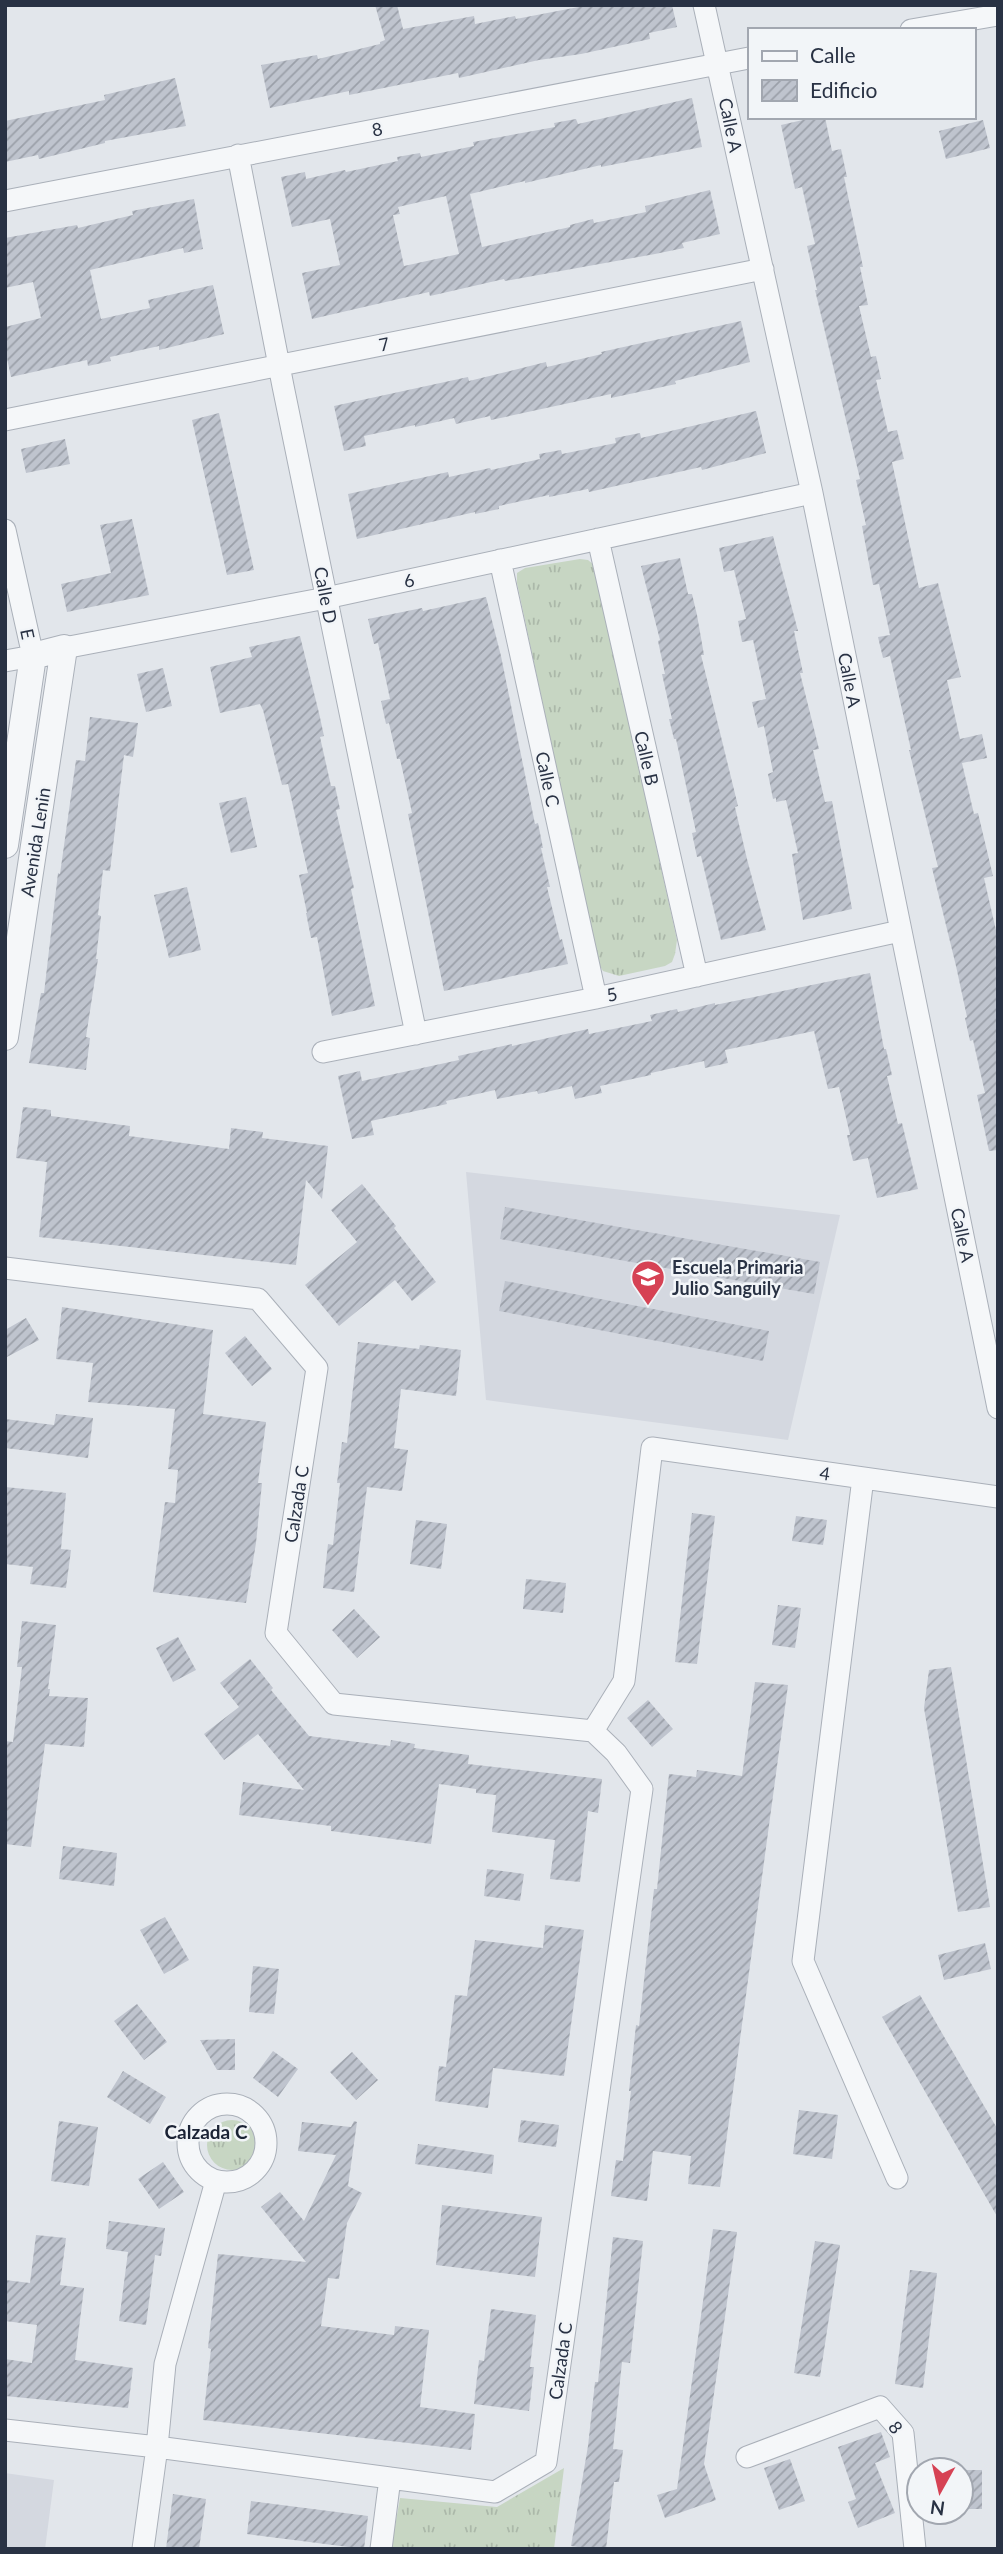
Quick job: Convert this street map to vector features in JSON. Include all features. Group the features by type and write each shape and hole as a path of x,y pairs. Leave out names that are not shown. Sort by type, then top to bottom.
{"street":[{"name":"Calle A","path":"704,5 812,493 900,931 993,1348 998,1408"},
{"path":"923,28 998,15"},
{"name":"8","path":"5,201 748,58"},
{"name":"Calle D","path":"238,155 278,366 416,1034"},
{"name":"7","path":"5,420 763,269"},
{"name":"6","path":"5,661 326,598 812,493"},
{"name":"E","path":"5,530 33,656"},
{"name":"Calle B","path":"598,539 697,976"},
{"name":"Calle C","path":"500,559 596,998"},
{"name":"Avenida Lenin","path":"5,1037 64,648"},
{"name":"Avenida Lenin","path":"5,845 33,656"},
{"name":"5","path":"323,1052 596,998 900,931"},
{"name":"Calzada C","path":"5,1268 258,1299 317,1368 276,1633 334,1704 593,1731 615,1753 642,1789 546,2462 495,2492 157,2447 5,2430"},
{"name":"4","path":"593,1731 624,1681 652,1448 998,1497"},
{"path":"863,1478 803,1961 897,2178"},
{"path":"143,2549 165,2364 216,2181"},
{"name":"8","path":"747,2456 880,2407 903,2433 915,2549"},
{"path":"381,2549 390,2478"}],"shaded area":[{"name":"Escuela Primaria Julio Sanguily","path":"466,1172 840,1215 788,1440 486,1400"},
{"path":"5,2473 54,2480 45,2549 5,2549"}],"green space":[{"path":"588,560 594,565 677,940 672,962 619,976 603,971 598,963 517,583 517,573 525,568"},
{"path":"232,2120 250,2127 257,2145 250,2163 232,2170 214,2163 207,2145 214,2127"},
{"path":"564,2468 554,2549 391,2549 400,2498 497,2507"}],"building":[{"path":"375,5 397,5 403,29 474,16 475,24 515,16 516,19 589,5 672,5 677,27 649,33 650,39 581,54 539,60 459,78 458,73 349,95 349,91 270,108 261,65 317,55 318,59 380,44 385,40"},
{"path":"175,78 186,126 105,141 39,159 38,155 5,162 5,121 105,100 104,95"},
{"path":"692,98 702,147 601,165 470,194 482,247 570,227 593,219 594,223 646,212 645,206 710,190 720,234 682,243 684,248 505,281 504,279 430,296 429,292 312,319 302,273 340,265 330,219 292,227 281,177 305,172 306,179 345,170 346,172 398,161 397,157 420,153 421,157 474,146 473,142 555,127 554,123 576,119 578,124","holes":["446,196 459,254 404,266 393,215 400,214 398,207"]},
{"path":"807,119 825,119 832,151 841,149 868,305 859,306 871,357 876,356 881,379 876,380 888,432 897,430 904,459 892,462 919,588 938,583 961,677 947,680 960,739 982,734 987,758 962,763 974,814 978,813 993,876 984,878 998,939 998,1150 989,1151 977,1095 985,1093 973,1040 970,1041 956,966 932,868 938,867 909,750 890,656 883,658 878,637 890,635 879,584 873,585 862,526 866,525 856,480 860,479 815,290 807,246 815,244 802,187 795,189 781,125"},
{"path":"983,120 990,148 946,159 939,131"},
{"path":"194,199 203,249 184,253 183,248 90,270 101,319 150,308 148,300 213,285 224,334 159,350 159,346 110,357 111,361 88,366 87,360 11,377 5,349 5,327 41,318 33,282 5,288 5,238 77,225 78,228 133,215 132,211"},
{"path":"741,321 750,362 675,381 676,384 611,398 611,394 491,420 490,416 456,424 454,418 364,436 366,446 344,451 334,406 468,377 469,381 546,362 547,367 602,354 601,352"},
{"path":"756,411 766,453 702,470 701,467 589,492 588,489 549,495 499,506 499,509 357,539 348,494 448,472 449,477 490,468 491,470 540,459 539,454 561,450 562,454 616,443 615,438 640,433 641,438"},
{"path":"219,413 254,570 227,575 192,420"},
{"path":"65,439 70,464 26,473 21,449"},
{"path":"132,519 149,595 67,612 61,584 111,573 100,525"},
{"path":"773,536 798,631 794,631 803,673 800,673 819,749 813,750 825,802 832,801 852,909 803,920 792,854 798,853 786,800 776,802 776,798 773,799 768,774 773,772 764,726 758,728 752,702 766,699 753,640 742,642 738,621 746,619 734,570 724,572 719,548"},
{"path":"680,558 688,594 692,594 697,615 704,655 701,655 738,806 735,807 747,859 766,930 721,940 701,856 697,857 692,833 696,832 676,739 669,719 672,719 662,674 665,674 658,641 660,640 641,566"},
{"path":"486,597 501,656 535,824 538,823 550,887 547,887 568,964 444,991 408,814 412,813 400,759 397,759 381,701 390,699 378,643 374,644 368,619 422,608 423,611"},
{"path":"300,636 324,736 320,737 331,786 335,786 340,809 336,810 354,888 351,889 375,1006 332,1016 317,937 311,938 306,913 299,875 308,873 288,784 282,785 263,710 260,704 220,713 210,667 252,657 249,647"},
{"path":"163,668 172,706 146,712 137,674"},
{"path":"90,717 138,723 133,757 124,755 110,871 103,870 98,915 101,916 98,959 86,1037 90,1038 86,1070 29,1063 41,993 44,993 58,873 60,874 76,760 85,761"},
{"path":"246,797 257,847 231,853 219,803"},
{"path":"187,887 201,950 169,958 154,895"},
{"path":"870,973 884,1049 892,1075 887,1076 918,1189 877,1198 868,1158 853,1161 839,1087 828,1089 814,1031 725,1050 728,1063 705,1068 704,1061 651,1073 600,1086 602,1093 575,1099 572,1086 497,1099 495,1090 446,1101 447,1104 371,1121 374,1135 352,1139 338,1076 360,1071 362,1081 459,1060 458,1056 512,1044 588,1029 589,1034 652,1021 650,1015 677,1009 678,1012"},
{"path":"23,1107 51,1110 51,1116 130,1126 129,1136 229,1149 231,1128 263,1132 262,1138 328,1146 322,1199 306,1180 296,1265 39,1237 47,1162 16,1158"},
{"path":"362,1184 436,1282 412,1301 395,1280 339,1326 305,1285 357,1242 331,1210"},
{"path":"505,1207 820,1262 814,1294 500,1239"},
{"path":"505,1281 769,1331 763,1361 499,1311"},
{"path":"62,1307 213,1330 203,1414 266,1422 258,1483 262,1483 256,1543 246,1603 153,1592 165,1502 175,1503 178,1470 168,1469 175,1409 88,1402 93,1363 56,1359"},
{"path":"26,1318 39,1340 5,1358 5,1330"},
{"path":"245,1336 272,1369 252,1386 225,1353"},
{"path":"358,1342 419,1349 420,1345 461,1350 456,1396 401,1389 394,1448 408,1450 402,1491 367,1487 354,1592 323,1588 328,1544 333,1545 342,1442 347,1443"},
{"path":"56,1414 93,1418 88,1458 5,1448 5,1419 54,1425"},
{"path":"5,1487 66,1493 61,1549 71,1550 66,1588 30,1584 33,1567 5,1564"},
{"path":"692,1513 715,1516 697,1664 675,1662"},
{"path":"796,1516 827,1520 823,1545 792,1541"},
{"path":"416,1520 447,1524 441,1569 410,1564"},
{"path":"526,1579 566,1583 563,1613 523,1609"},
{"path":"778,1605 801,1608 795,1648 772,1645"},
{"path":"354,1609 380,1637 357,1658 332,1630"},
{"path":"22,1621 56,1625 49,1696 88,1698 84,1747 45,1744 31,1847 5,1844 5,1741 13,1742 22,1667 17,1667"},
{"path":"178,1637 196,1670 173,1682 156,1648"},
{"path":"250,1659 273,1688 271,1690 309,1736 390,1746 391,1740 415,1744 414,1748 469,1755 468,1764 602,1779 598,1813 588,1811 580,1882 550,1879 555,1840 492,1832 496,1795 476,1793 476,1789 439,1784 431,1844 331,1831 331,1826 239,1815 243,1782 304,1790 258,1734 224,1760 204,1734 239,1707 220,1683"},
{"path":"951,1667 990,1907 958,1912 924,1708 929,1670"},
{"path":"755,1682 788,1685 720,2187 688,2184 691,2156 653,2151 647,2201 611,2196 616,2160 623,2161 636,2025 639,2026 669,1774 696,1777 697,1770 742,1776"},
{"path":"648,1700 673,1729 652,1747 627,1718"},
{"path":"63,1846 117,1853 114,1886 59,1879"},
{"path":"487,1869 524,1874 520,1901 484,1896"},
{"path":"165,1917 189,1960 164,1974 140,1930"},
{"path":"545,1925 584,1930 564,2076 493,2068 488,2108 435,2101 439,2066 446,2067 455,1995 467,1996 475,1940 543,1948"},
{"path":"985,1943 991,1969 944,1980 938,1955"},
{"path":"253,1966 279,1969 274,2014 249,2012"},
{"path":"920,1995 998,2130 998,2218 882,2017"},
{"path":"137,2004 167,2042 144,2060 114,2021"},
{"path":"235,2039 235,2070 217,2070 200,2040"},
{"path":"273,2051 298,2069 278,2097 253,2078"},
{"path":"352,2052 378,2080 356,2100 330,2072"},
{"path":"123,2071 166,2097 150,2124 107,2097"},
{"path":"799,2110 838,2115 832,2159 793,2154"},
{"path":"521,2120 559,2125 556,2147 518,2142"},
{"path":"59,2121 98,2127 89,2186 51,2181"},
{"path":"354,2121 357,2122 348,2186 362,2193 347,2223 339,2279 328,2278 321,2326 394,2335 395,2326 429,2330 420,2407 475,2414 471,2450 203,2420 218,2254 306,2262 261,2207 280,2192 304,2221 336,2155 298,2151 302,2122 351,2127"},
{"path":"418,2144 494,2155 492,2174 415,2164"},
{"path":"163,2162 184,2192 159,2209 138,2179"},
{"path":"442,2205 542,2217 535,2277 436,2265"},
{"path":"109,2221 165,2228 161,2256 155,2255 146,2325 119,2321 128,2252 106,2249"},
{"path":"713,2229 737,2232 704,2464 716,2500 665,2518 657,2495 677,2489"},
{"path":"36,2235 66,2238 60,2285 84,2288 75,2360 133,2368 128,2408 5,2396 5,2359 32,2363 37,2325 5,2321 5,2280 30,2283"},
{"path":"613,2237 643,2241 630,2363 622,2362 613,2449 623,2450 619,2482 614,2482 606,2549 592,2549 571,2546 588,2446 595,2382 598,2382"},
{"path":"815,2241 840,2245 820,2377 794,2373"},
{"path":"910,2270 937,2273 923,2388 895,2384"},
{"path":"491,2309 536,2315 530,2367 534,2367 529,2411 474,2404 479,2360 484,2361"},
{"path":"881,2432 890,2457 875,2463 895,2513 858,2528 848,2502 856,2499 838,2447"},
{"path":"790,2459 805,2501 779,2510 764,2468"},
{"path":"975,2470 982,2470 982,2509 975,2509"},
{"path":"173,2494 206,2499 199,2549 166,2549"},
{"path":"251,2501 368,2516 364,2549 247,2534"}],"place":[{"name":"Escuela Primaria Julio Sanguily","path":"648,1307"}],"district":[{"name":"Calzada C","path":"206,2131"}]}
